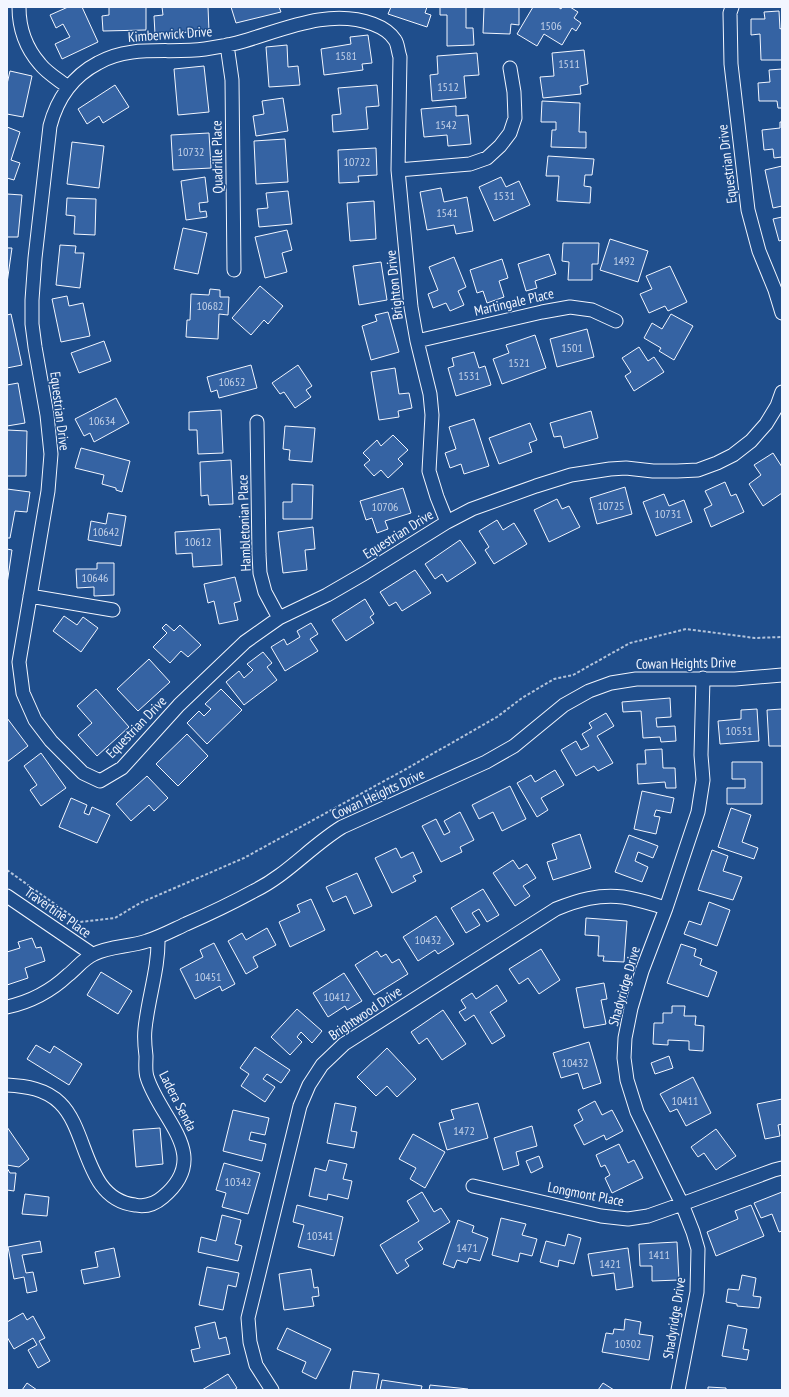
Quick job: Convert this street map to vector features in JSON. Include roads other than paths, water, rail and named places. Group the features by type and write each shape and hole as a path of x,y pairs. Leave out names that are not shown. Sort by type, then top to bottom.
{"street":[{"path":"19,7 19,20 30,50 40,65 68,87"},
{"name":"Equestrian Drive","path":"732,7 730,13 731,64 748,210 759,251 775,290 782,313"},
{"name":"Kimberwick Drive","path":"68,87 80,75 97,63 120,54 136,51 187,51 227,45 256,38 286,27 312,21 336,19 361,20 382,27 395,40"},
{"name":"Brighton Drive","path":"395,40 400,57 398,170 411,308 417,341 430,394 432,415 429,471 447,522"},
{"name":"Quadrille Place","path":"227,45 232,80 234,270"},
{"path":"398,170 470,164 487,158 500,146 510,133 515,118 514,92 510,68"},
{"name":"Equestrian Drive","path":"68,87 53,112 50,126 34,258 32,324 47,415 51,454 48,491 19,662 23,693 35,720 51,741 83,773 100,781 122,768 179,705 244,642 280,618 327,595 447,522 472,509 570,475 626,468 653,471 698,470 717,463 733,455 751,441 766,424 777,406 782,392"},
{"name":"Martingale Place","path":"417,341 570,307 592,310 616,321"},
{"name":"Hambletonian Place","path":"258,422 260,573 265,592 280,618"},
{"path":"30,596 113,610"},
{"name":"Cowan Heights Drive","path":"7,1007 31,1000 44,994 69,975 84,959 92,954 109,948 136,945 158,937 256,890 273,880 311,848 342,827 486,762 514,746 564,705 589,691 611,683 636,679 735,679 782,675"},
{"name":"Shadyridge Drive","path":"678,1390 697,1292 698,1249 682,1204 637,1112 627,1080 624,1058 625,1038 631,1008 642,971 666,908 698,812 702,780 703,678"},
{"name":"Travertine Place","path":"7,896 92,954"},
{"name":"Brightwood Drive","path":"272,1390 256,1365 250,1342 248,1318 300,1106 309,1085 322,1065 344,1044 556,909 577,900 598,896 624,897 666,908"},
{"name":"Ladera Senda","path":"7,1085 38,1089 60,1102 67,1111 75,1127 91,1167 98,1179 114,1198 130,1205 149,1205 161,1199 172,1190 180,1179 184,1160 183,1146 169,1119 156,1100 147,1076 144,1030 159,954 158,937"},
{"name":"Longmont Place","path":"473,1186 602,1216 628,1219 648,1216 782,1168"}]}
